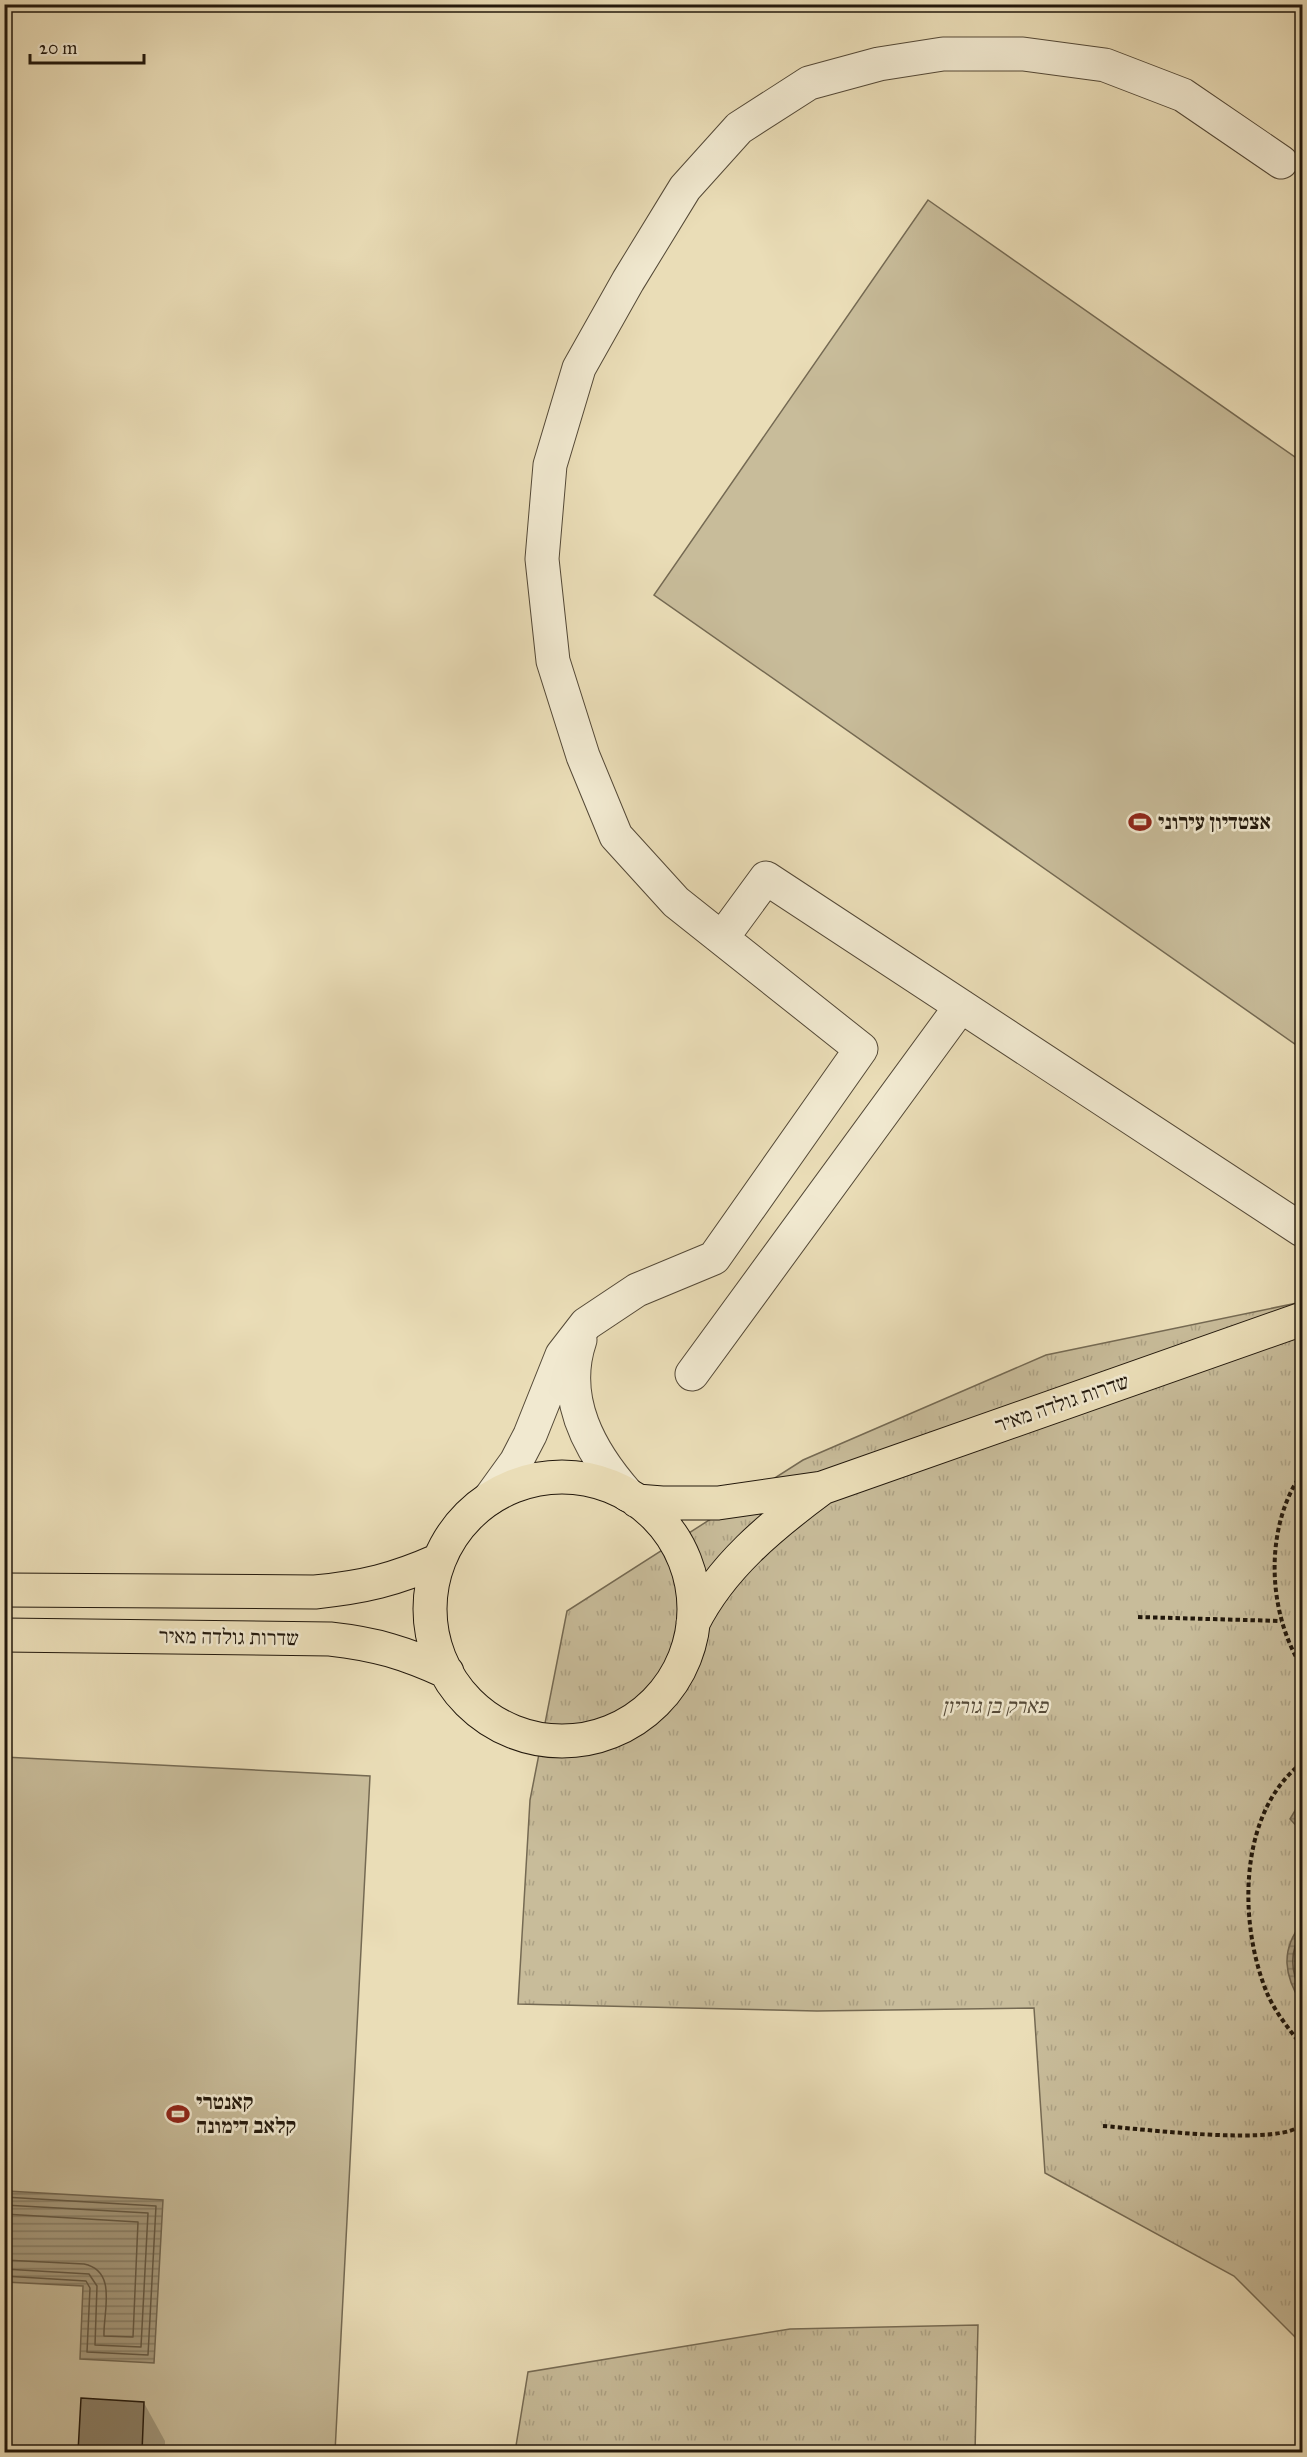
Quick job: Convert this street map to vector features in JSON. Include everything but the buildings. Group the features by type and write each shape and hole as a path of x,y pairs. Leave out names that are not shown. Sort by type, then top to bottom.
{"main road":[{"name":"שדרות גולדה מאיר","path":"633,1498 672,1504 718,1503 822,1488 1302,1319"},
{"path":"559,1476 595,1480 633,1498 670,1534 685,1561 693,1591 693,1623 676,1676 650,1707 616,1729 578,1740 538,1739 502,1726 470,1703 447,1672 439,1657 432,1625 431,1592 440,1560 460,1525 490,1498 523,1483 559,1476"},
{"name":"שדרות גולדה מאיר","path":"693,1623 703,1602 738,1560 779,1522 822,1488"},
{"path":"4,1590 315,1592 362,1588 390,1581 440,1560"},
{"name":"שדרות גולדה מאיר","path":"4,1635 330,1639 362,1642 406,1653 447,1672"}],"street":[{"path":"490,1498 516,1462 530,1435 562,1356 585,1324 637,1290 714,1258 861,1049 676,902 616,836 582,756 553,662 542,559 550,465 579,368 628,281 686,188 739,128 809,83 879,64 943,54 1023,54 1105,65 1183,95 1281,162"},
{"path":"722,938 766,878 1302,1230"},
{"path":"692,1374 961,1006"},
{"path":"585,1324 574,1357 579,1414 585,1435 603,1466 633,1498"}],"path":[{"path":"1302,1473 1284,1513 1276,1549 1275,1586 1281,1621 1294,1654 1302,1667"},
{"path":"1138,1617 1281,1621"},
{"path":"1302,1762 1284,1780 1258,1824 1252,1847 1249,1885 1255,1955 1266,1992 1273,2006 1302,2046"},
{"path":"1103,2126 1257,2137 1286,2134 1301,2127 1302,2123"}],"green space":[{"name":"אצטדיון עירוני","path":"928,200 1302,462 1302,1049 654,595"},
{"name":"פארק בן גוריון","path":"1302,1302 1302,2344 1234,2276 1045,2173 1034,2008 817,2011 518,2004 530,1800 567,1611 803,1460 1046,1355"},
{"name":"קאנטרי קלאב דימונה","path":"4,1757 370,1776 335,2452 5,2452"},
{"path":"978,2325 975,2452 515,2452 528,2372 790,2329"}],"water":[{"path":"1302,1799 1302,1832 1290,1819"},
{"path":"1302,1923 1302,2004 1291,1983 1287,1963 1290,1943"},
{"path":"7,2191 163,2200 154,2363 80,2359 83,2286 5,2282"}],"place":[{"name":"אצטדיון עירוני","path":"1140,822"},
{"name":"קאנטרי קלאב דימונה","path":"178,2114"}]}
